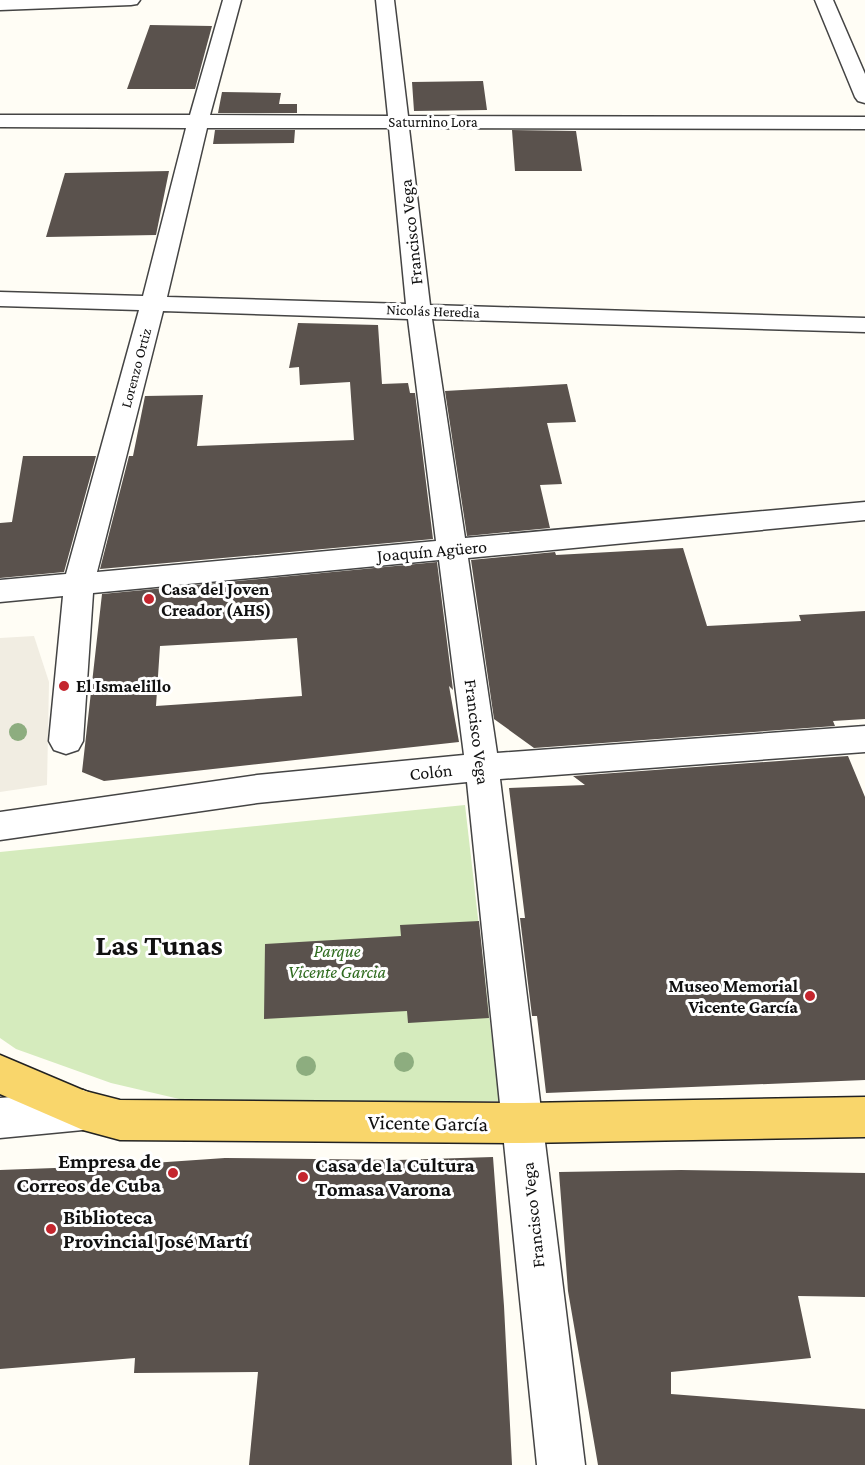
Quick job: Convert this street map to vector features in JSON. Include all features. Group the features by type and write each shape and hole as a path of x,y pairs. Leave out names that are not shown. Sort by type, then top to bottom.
{"main road":[{"name":"Vicente García","path":"0,1074 83,1110 120,1120 523,1124 865,1117"}],"street":[{"path":"0,5 131,0"},
{"name":"Lorenzo Ortiz","path":"66,741 70,675 80,583 198,122 232,0"},
{"name":"Francisco Vega","path":"385,0 419,311 482,767 561,1465"},
{"path":"824,0 865,97"},
{"name":"Saturnino Lora","path":"0,121 865,123"},
{"name":"Nicolás Heredia","path":"0,299 865,324"},
{"name":"Joaquín Agüero","path":"0,591 865,511"},
{"name":"Colón","path":"0,826 257,789 482,767 865,739"},
{"path":"0,1118 83,1110"}],"green space":[{"name":"Parque Vicente Garcia","path":"465,805 499,1101 205,1105 111,1083 16,1049 0,1038 0,852"}],"shaded area":[{"path":"34,636 49,682 47,785 0,792 0,638"}],"building":[{"path":"150,25 212,26 195,89 127,89"},
{"path":"483,81 487,110 414,111 412,82"},
{"path":"222,92 281,93 279,104 297,104 297,113 218,113"},
{"path":"215,130 295,130 294,143 213,144"},
{"path":"512,130 576,131 582,171 515,171"},
{"path":"169,171 156,235 46,237 65,173"},
{"path":"298,323 378,325 382,384 408,383 410,393 415,393 433,539 100,569 129,456 133,456 145,396 203,395 197,446 354,440 350,382 300,385 299,367 289,368"},
{"path":"567,384 576,422 547,423 562,484 540,485 550,528 467,536 445,391"},
{"path":"23,456 96,456 64,572 0,578 0,523 12,522"},
{"path":"683,548 707,626 801,621 799,615 865,611 865,719 833,721 835,726 534,748 494,719 471,560 555,552 556,555"},
{"path":"437,562 453,690 449,686 459,742 104,781 82,772 102,594","holes":["297,638 302,696 156,706 160,646"]},
{"path":"848,756 865,797 865,1080 546,1093 537,1016 532,1016 520,918 525,918 509,788 585,785 573,776"},
{"path":"479,921 489,1018 408,1023 407,1011 264,1019 265,944 401,936 400,925"},
{"path":"493,1157 504,1306 512,1465 249,1465 258,1372 134,1373 135,1358 0,1369 0,1170 109,1166 225,1158 397,1160"},
{"path":"681,1170 865,1173 865,1297 798,1296 811,1358 671,1372 671,1394 865,1409 865,1465 598,1465 568,1291 559,1172"}],"place":[{"name":"Casa del Joven Creador (AHS)","path":"149,599"},
{"name":"El Ismaelillo","path":"64,686"},
{"name":"Museo Memorial Vicente García","path":"810,996"},
{"name":"Empresa de Correos de Cuba","path":"173,1173"},
{"name":"Casa de la Cultura Tomasa Varona","path":"303,1177"},
{"name":"Biblioteca Provincial José Martí","path":"51,1229"}],"district":[{"name":"Las Tunas","path":"159,944"}]}
